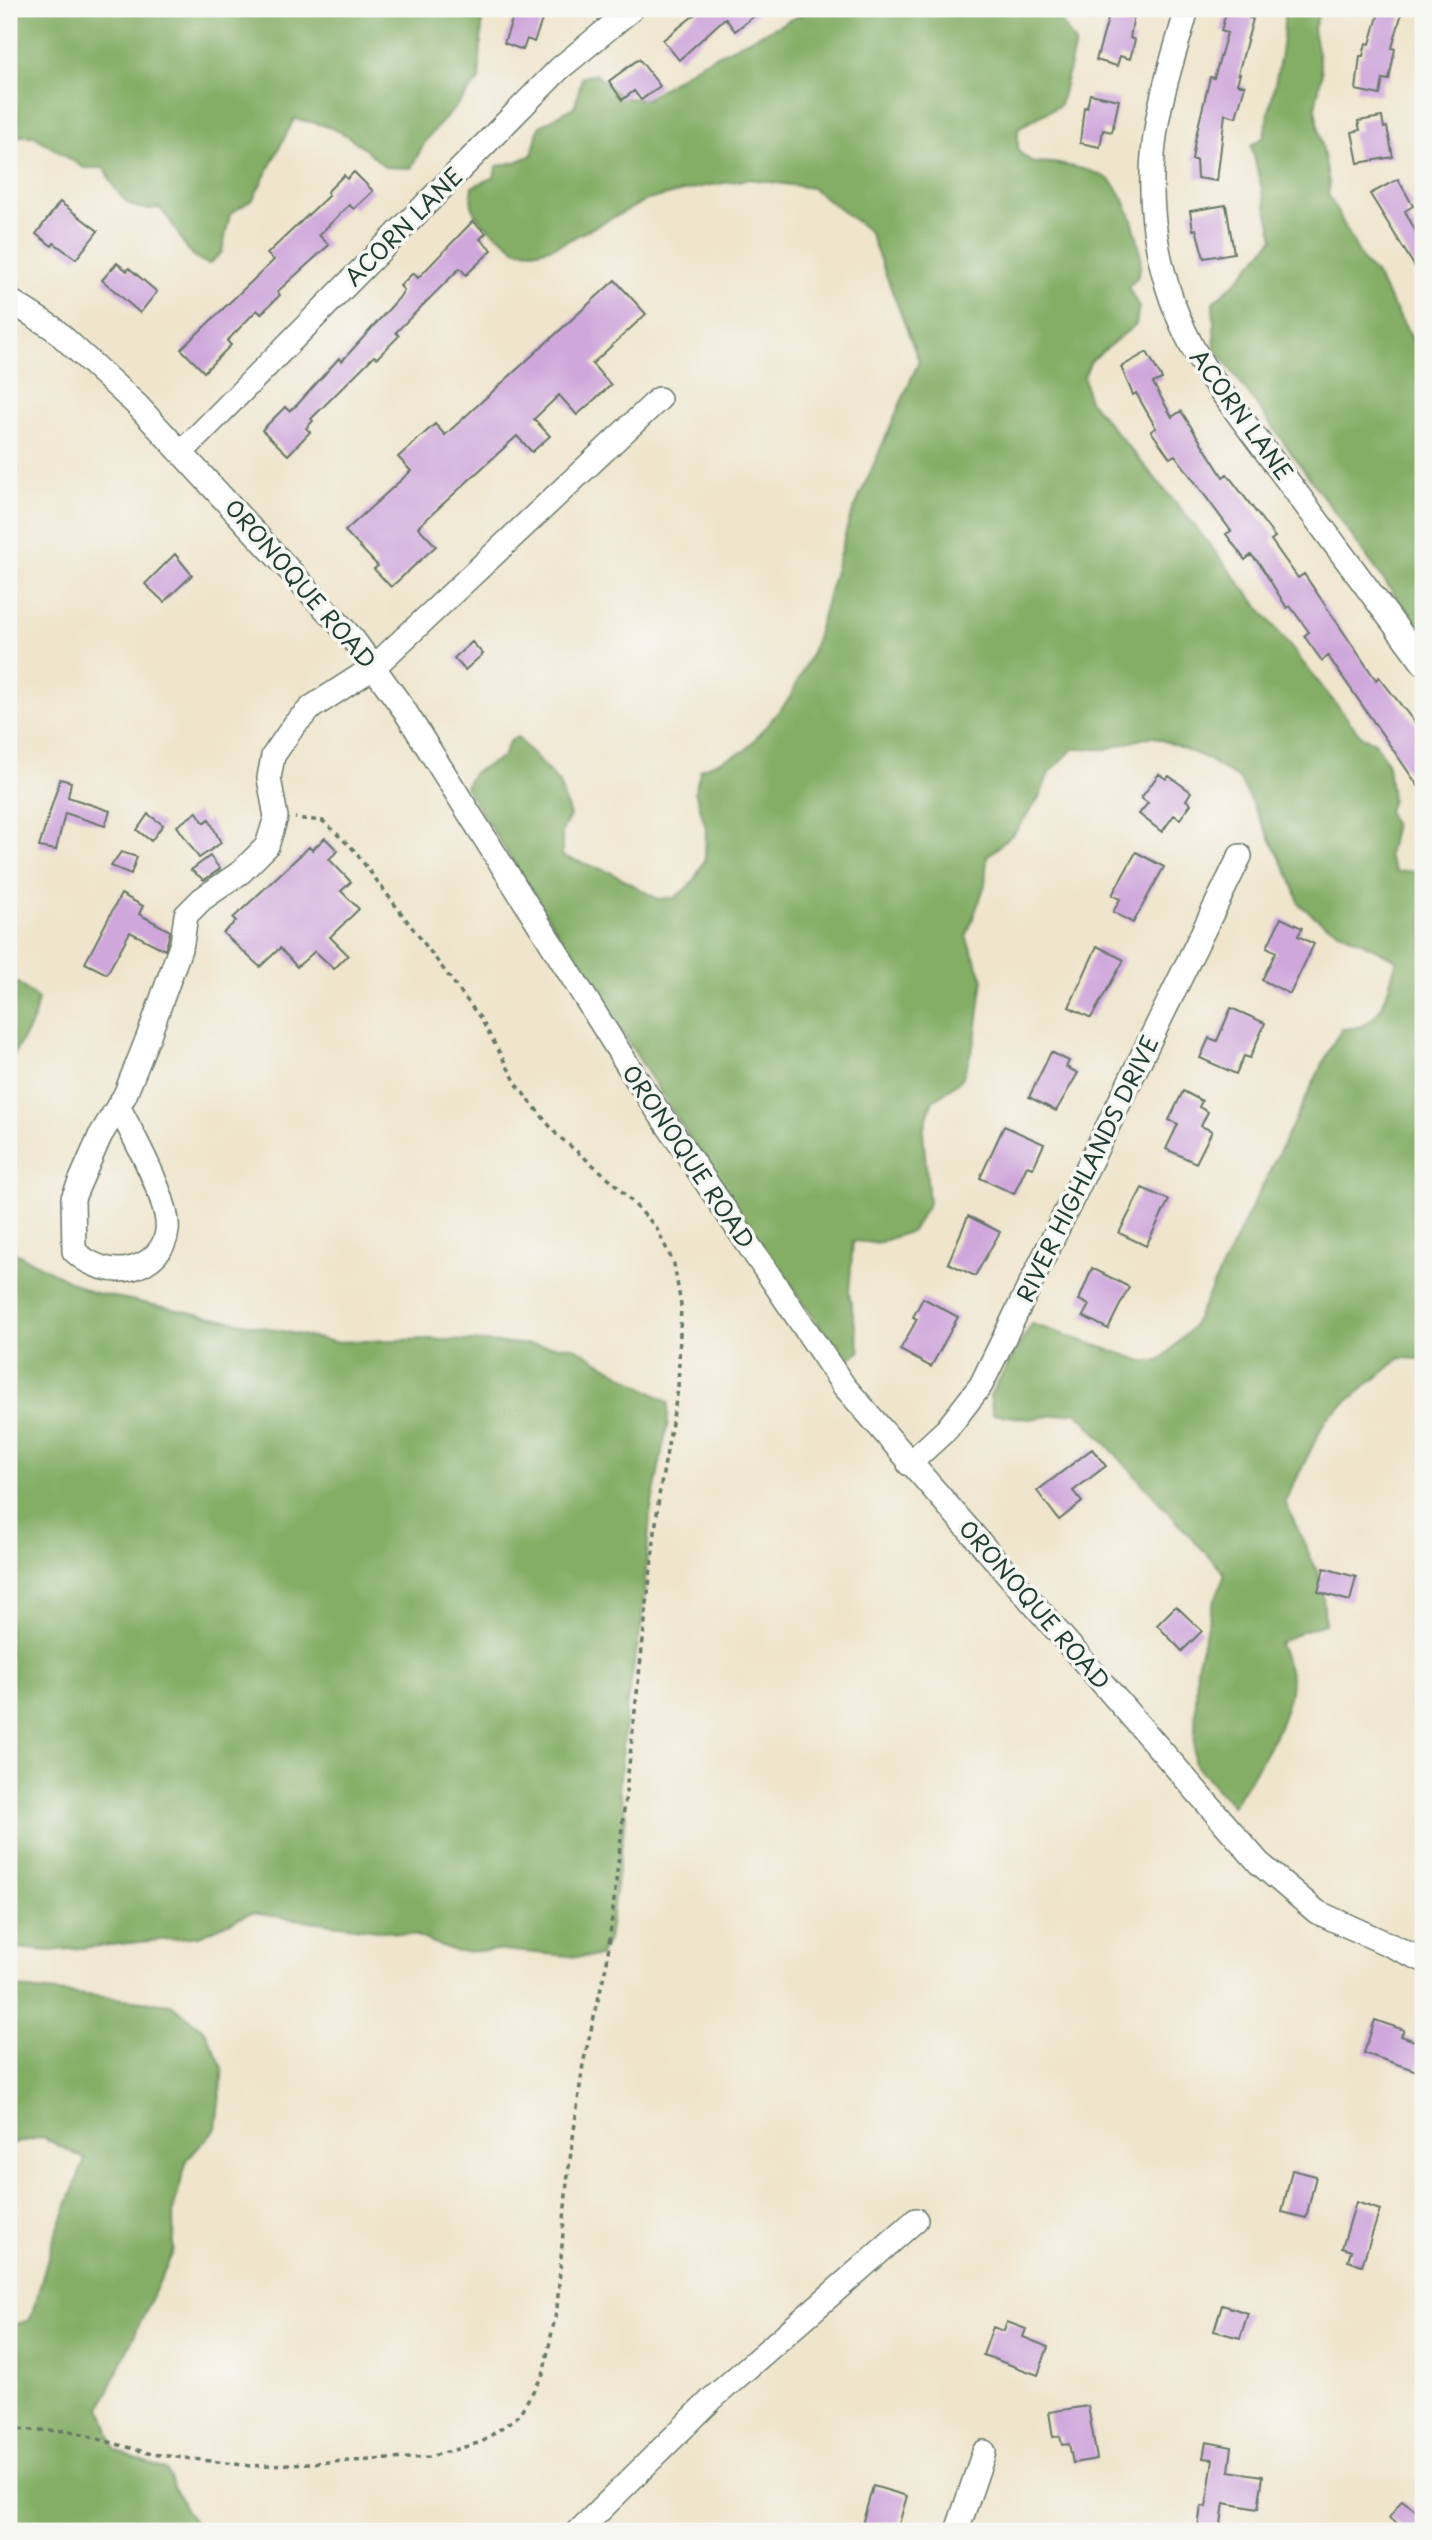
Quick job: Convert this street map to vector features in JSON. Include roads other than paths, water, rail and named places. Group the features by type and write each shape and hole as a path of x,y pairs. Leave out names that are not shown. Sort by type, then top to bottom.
{"street":[{"name":"ACORN LANE","path":"1187,9 1157,121 1151,175 1154,227 1171,302 1193,351 1209,375 1423,663"},
{"name":"ACORN LANE","path":"182,452 559,69 620,12"},
{"name":"ORONOQUE ROAD","path":"9,300 34,314 74,346 182,452 341,624 374,667 667,1126 844,1386 909,1464 1259,1863 1317,1912 1423,1960"},
{"path":"118,1106 158,1192 167,1230 155,1257 136,1267 117,1272 84,1260 74,1251 71,1228 73,1198 149,1035 182,943 186,915 202,899 241,872 267,846 276,817 269,778 273,756 295,724 312,707 374,667 659,399"},
{"name":"RIVER HIGHLANDS DRIVE","path":"909,1464 947,1429 981,1385 1240,856"},
{"path":"579,2531 713,2398 853,2272 916,2220"},
{"path":"957,2531 984,2452"}]}
